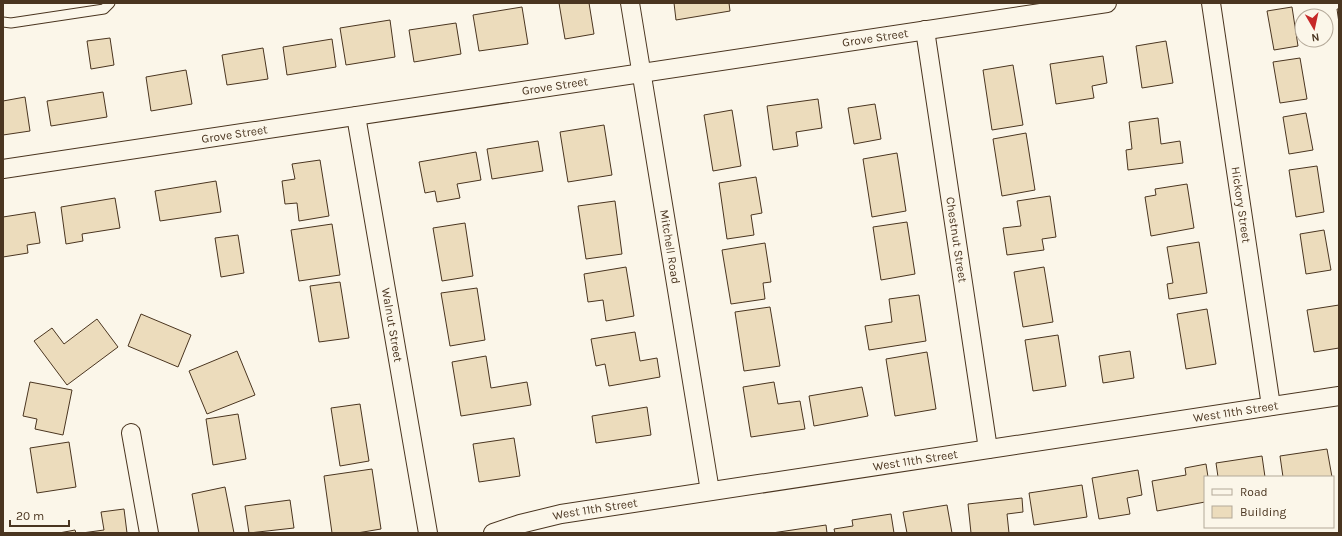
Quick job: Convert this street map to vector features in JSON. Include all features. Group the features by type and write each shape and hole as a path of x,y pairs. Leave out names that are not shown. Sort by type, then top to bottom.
{"street":[{"name":"Mitchell Road","path":"630,3 710,491"},
{"name":"Grove Street","path":"3,169 1107,3"},
{"name":"Hickory Street","path":"1211,3 1271,406"},
{"name":"Chestnut Street","path":"925,30 988,449"},
{"name":"Walnut Street","path":"356,116 428,533"},
{"name":"West 11th Street","path":"494,533 520,524 561,514 1339,396"},
{"path":"131,433 149,533"}],"lane":[{"path":"3,22 11,23 104,9 110,3"}],"building":[{"path":"559,3 589,3 594,34 565,39"},
{"path":"674,3 729,3 730,11 676,20"},
{"path":"522,7 528,44 479,51 473,15"},
{"path":"1292,7 1294,20 1294,47 1274,50 1267,11"},
{"path":"1337,9 1339,9 1339,23"},
{"path":"390,20 395,57 346,65 340,28"},
{"path":"456,23 461,54 414,62 409,30"},
{"path":"110,38 114,65 91,69 87,41"},
{"path":"332,39 336,67 287,75 283,47"},
{"path":"1166,41 1173,83 1142,88 1136,46"},
{"path":"263,48 268,79 227,85 222,55"},
{"path":"1103,56 1107,83 1092,86 1094,98 1056,104 1050,64"},
{"path":"1300,58 1307,99 1280,103 1273,62"},
{"path":"1013,65 1023,125 992,130 983,70"},
{"path":"186,70 192,104 151,111 146,77"},
{"path":"103,92 107,117 51,126 47,101"},
{"path":"25,97 30,131 3,135 3,101"},
{"path":"818,99 822,128 796,132 798,146 773,150 767,106"},
{"path":"875,104 881,139 854,144 848,108"},
{"path":"732,110 741,166 713,171 704,115"},
{"path":"1306,113 1313,150 1289,154 1283,117"},
{"path":"1158,118 1161,144 1180,141 1183,163 1128,170 1126,150 1132,149 1129,122"},
{"path":"604,125 612,175 568,182 560,132"},
{"path":"1026,133 1035,190 1002,196 993,139"},
{"path":"538,141 543,171 492,179 487,149"},
{"path":"476,152 481,180 457,184 460,198 437,202 435,191 425,193 419,162"},
{"path":"897,153 906,211 872,217 863,159"},
{"path":"320,160 329,216 299,221 297,203 285,204 282,181 295,179 292,164"},
{"path":"1317,166 1324,212 1296,217 1289,170"},
{"path":"756,177 762,213 751,215 754,235 727,239 719,183"},
{"path":"216,181 221,212 160,221 155,191"},
{"path":"1187,184 1194,228 1151,236 1145,197 1156,195 1155,189"},
{"path":"1050,196 1056,237 1042,239 1044,250 1007,255 1003,228 1021,226 1017,201"},
{"path":"115,198 120,228 82,234 83,241 66,244 61,207"},
{"path":"615,201 622,254 586,259 578,206"},
{"path":"35,212 40,243 27,245 28,253 3,257 3,217"},
{"path":"907,222 915,274 881,280 873,227"},
{"path":"465,223 473,276 442,281 433,228"},
{"path":"332,224 340,275 299,281 291,230"},
{"path":"1324,230 1331,270 1306,274 1300,234"},
{"path":"238,235 244,273 221,277 215,238"},
{"path":"1199,242 1207,293 1169,299 1167,284 1173,283 1167,247"},
{"path":"765,243 771,282 763,283 765,299 731,304 722,250"},
{"path":"626,267 634,316 606,321 603,300 588,302 584,274"},
{"path":"1044,267 1053,322 1023,327 1014,272"},
{"path":"340,282 349,338 319,342 310,286"},
{"path":"477,288 485,340 450,346 441,293"},
{"path":"919,295 926,341 869,350 865,326 892,322 889,299"},
{"path":"1339,305 1339,348 1314,352 1307,310"},
{"path":"770,307 780,366 744,371 735,312"},
{"path":"1207,309 1216,364 1186,369 1177,314"},
{"path":"141,314 191,335 178,367 128,346"},
{"path":"97,319 118,347 67,385 34,341 52,328 64,344"},
{"path":"635,332 640,361 657,358 660,377 609,386 605,364 596,366 591,339"},
{"path":"1058,335 1066,386 1033,391 1025,340"},
{"path":"237,351 255,395 207,414 189,371"},
{"path":"1130,351 1134,378 1103,383 1099,356"},
{"path":"927,352 936,409 895,416 886,359"},
{"path":"486,356 491,388 527,382 531,405 461,416 452,362"},
{"path":"30,382 72,390 63,435 35,429 37,419 23,416"},
{"path":"774,382 778,404 800,401 805,429 751,437 743,387"},
{"path":"862,387 868,416 814,426 809,396"},
{"path":"360,404 369,461 340,466 331,408"},
{"path":"647,407 651,435 596,443 592,416"},
{"path":"238,414 246,459 213,465 206,419"},
{"path":"514,438 520,476 479,482 473,444"},
{"path":"69,442 76,487 37,493 30,448"},
{"path":"1327,449 1332,476 1283,476 1280,456"},
{"path":"1262,456 1265,476 1218,476 1216,463"},
{"path":"1206,464 1208,476 1204,476 1204,502 1157,511 1152,481 1186,475 1185,468"},
{"path":"372,469 381,529 357,533 332,533 324,476"},
{"path":"1138,470 1142,495 1127,498 1130,514 1099,519 1092,478"},
{"path":"1082,485 1087,517 1034,525 1029,493"},
{"path":"225,487 234,533 199,533 192,494"},
{"path":"1022,498 1023,512 1007,514 1009,533 971,533 968,504"},
{"path":"290,500 294,528 249,533 245,506"},
{"path":"947,505 952,533 907,533 903,512"},
{"path":"124,509 127,533 82,533 104,530 101,512"},
{"path":"891,514 894,533 835,533 834,529 853,526 852,520"},
{"path":"826,525 827,533 772,533"},
{"path":"75,530 76,533 59,533"}]}
